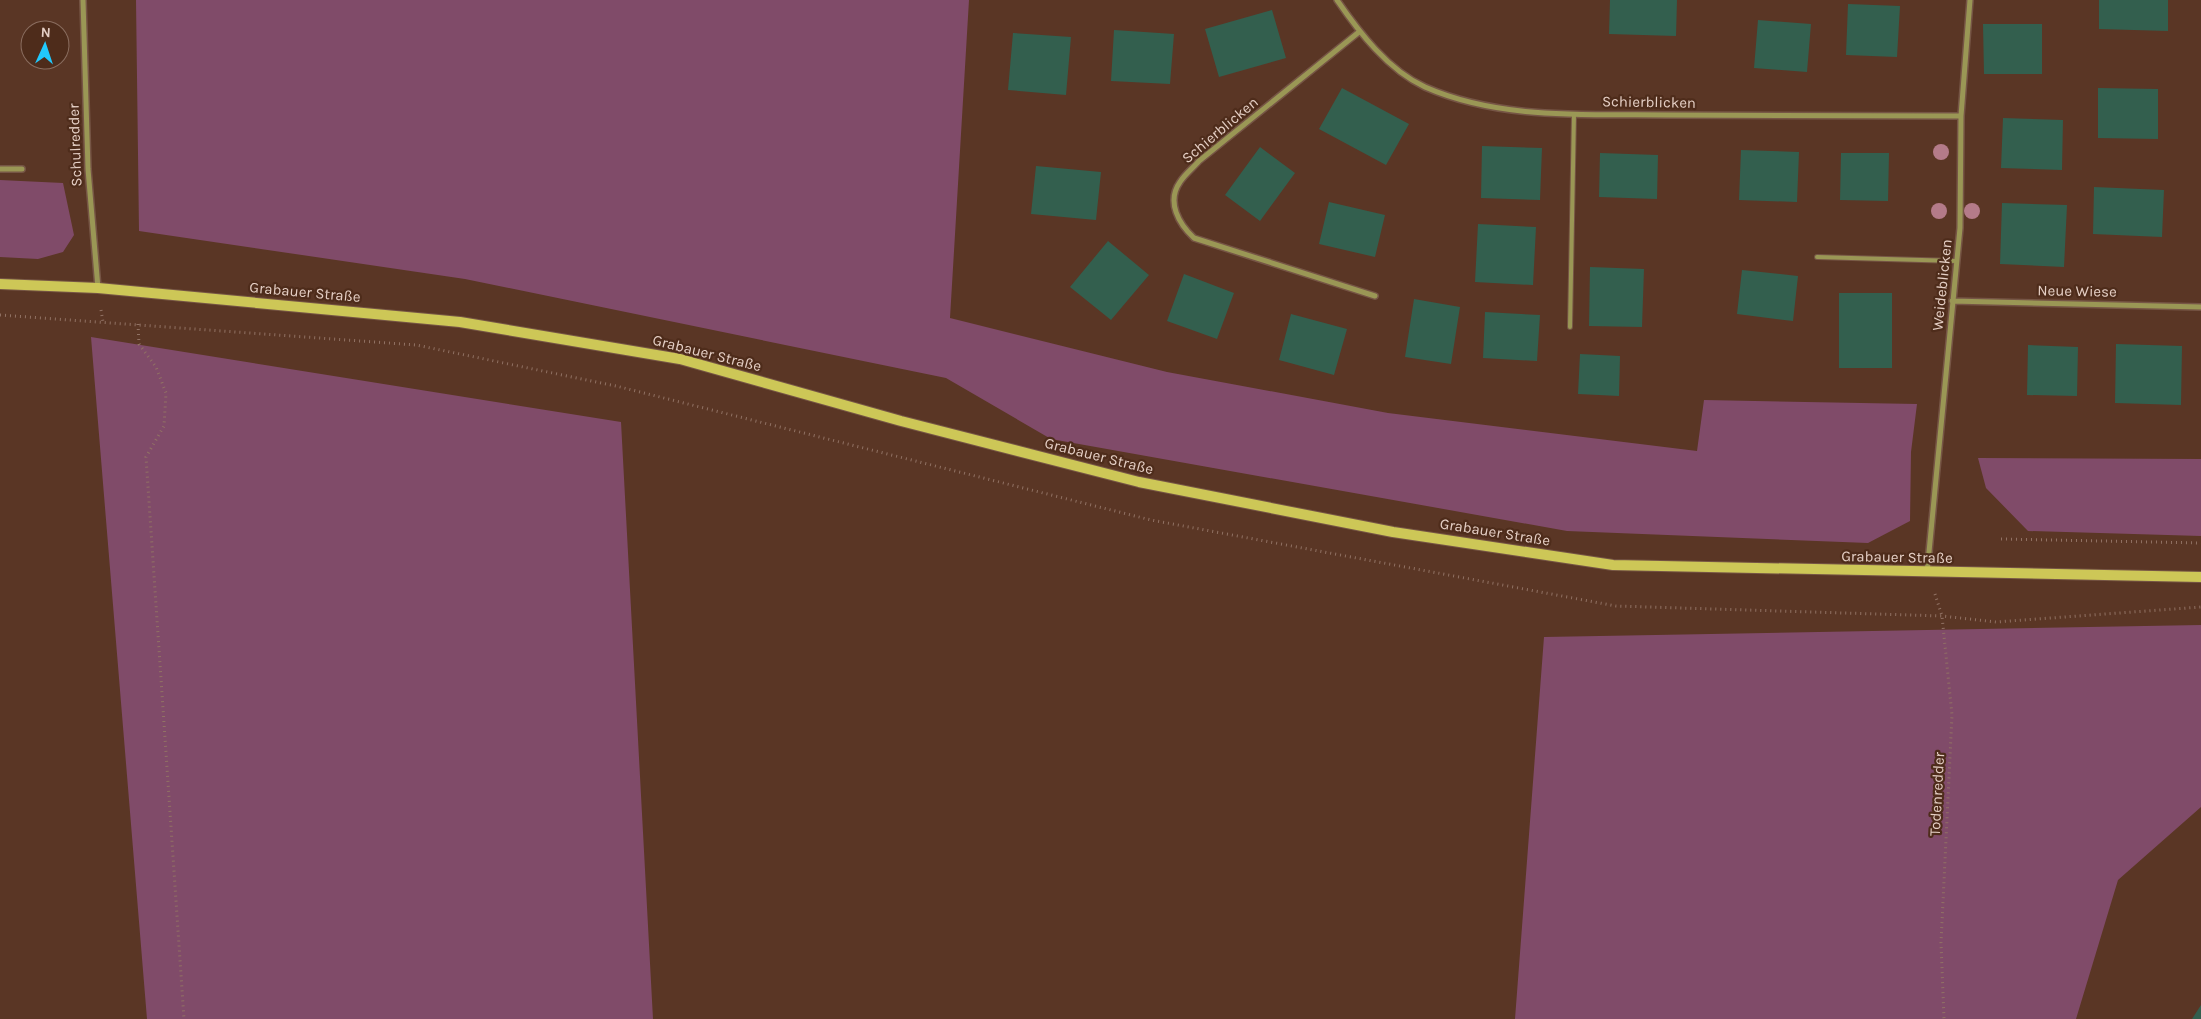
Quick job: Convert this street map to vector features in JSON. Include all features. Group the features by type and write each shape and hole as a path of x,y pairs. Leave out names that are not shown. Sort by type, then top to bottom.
{"main road":[{"name":"Grabauer Straße","path":"0,284 98,288 460,322 680,359 901,422 1139,482 1402,534 1612,565 1927,573 2201,577"}],"street":[{"name":"Schulredder","path":"84,0 88,169 98,288"},
{"name":"Schierblicken","path":"1337,0 1359,32 1388,61 1423,86 1457,99 1495,108 1574,114 1961,116"},
{"name":"Weideblicken","path":"1927,573 1960,228 1961,116 1970,0"},
{"name":"Schierblicken","path":"1359,32 1199,161 1179,183 1175,198 1176,215 1182,227 1194,238 1375,296"},
{"path":"0,169 22,169"},
{"name":"Neue Wiese","path":"1952,302 2201,306"}],"lane":[{"path":"1570,327 1574,114"},
{"path":"1817,257 1956,261"}],"path":[{"path":"0,314 103,322"},
{"path":"138,324 139,344 156,367 166,393 164,426 146,457 184,1019"},
{"path":"2001,539 2201,543"},
{"name":"Todenredder","path":"1927,573 1942,616 1952,715 1941,943 1944,1019"}],"shaded area":[{"path":"136,0 969,0 950,318 1167,372 1388,413 1697,451 1704,400 1917,404 1911,452 1910,521 1868,543 1567,531 1051,439 946,378 465,279 139,231"},
{"path":"0,180 63,183 74,235 63,252 38,259 0,257"},
{"path":"91,337 621,422 653,1019 147,1019"},
{"path":"1978,458 2201,459 2201,536 2028,531 1986,488"},
{"path":"2201,625 2201,807 2118,880 2076,1019 1515,1019 1544,637"}],"building":[{"path":"1610,0 1677,0 1676,36 1609,34"},
{"path":"2099,0 2168,0 2168,31 2099,29"},
{"path":"1848,4 1900,6 1897,57 1846,55"},
{"path":"1272,10 1286,58 1219,77 1205,29"},
{"path":"1758,20 1811,24 1807,72 1754,68"},
{"path":"1983,24 2042,24 2042,74 1984,74"},
{"path":"1114,30 1174,34 1170,84 1111,81"},
{"path":"1013,33 1071,37 1066,95 1008,90"},
{"path":"1342,88 1409,124 1386,165 1319,129"},
{"path":"2098,88 2158,89 2158,139 2098,138"},
{"path":"2003,118 2063,120 2062,170 2001,168"},
{"path":"1482,146 1542,148 1540,200 1481,198"},
{"path":"1260,147 1295,173 1260,221 1225,195"},
{"path":"1741,150 1799,152 1797,202 1739,200"},
{"path":"1600,153 1658,155 1657,199 1599,197"},
{"path":"1841,153 1889,153 1888,201 1840,200"},
{"path":"1036,166 1101,172 1096,220 1031,214"},
{"path":"2094,187 2164,190 2162,237 2093,234"},
{"path":"1329,202 1385,215 1375,257 1319,244"},
{"path":"2002,203 2067,205 2064,267 2000,264"},
{"path":"1478,224 1536,227 1533,285 1475,282"},
{"path":"1108,241 1149,275 1111,320 1070,287"},
{"path":"1590,267 1644,269 1642,327 1589,326"},
{"path":"1742,270 1798,276 1793,321 1737,314"},
{"path":"1184,274 1234,293 1217,339 1167,321"},
{"path":"1839,293 1892,293 1892,368 1839,368"},
{"path":"1414,299 1460,307 1451,364 1405,357"},
{"path":"1485,312 1540,315 1537,361 1483,358"},
{"path":"1291,314 1347,329 1334,375 1279,360"},
{"path":"2116,344 2182,346 2181,405 2115,403"},
{"path":"2028,345 2078,347 2077,396 2027,395"},
{"path":"1580,354 1620,356 1619,396 1578,394"},
{"path":"2201,1005 2201,1019 2192,1019"}]}
